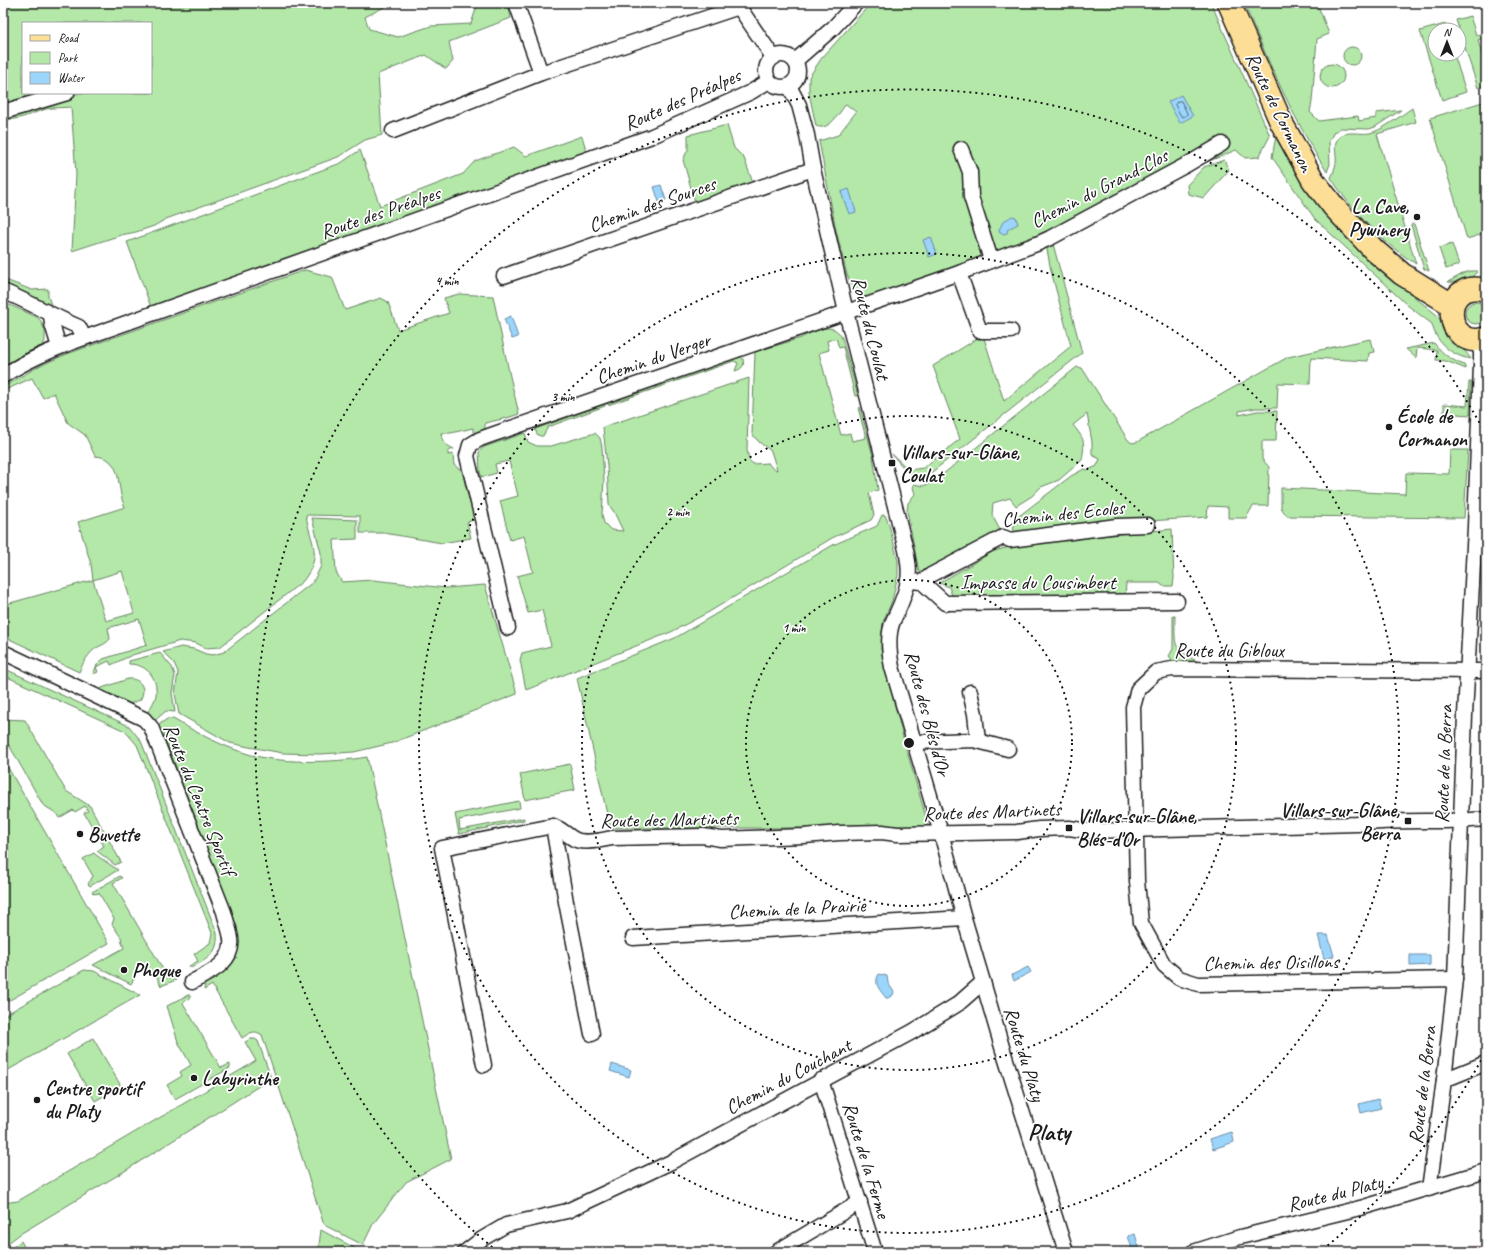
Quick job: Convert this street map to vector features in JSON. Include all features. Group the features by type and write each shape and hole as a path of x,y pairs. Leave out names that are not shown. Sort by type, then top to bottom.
{"main road":[{"name":"Route de Cormanon","path":"1229,3 1281,122 1313,180 1334,207 1374,250 1402,274 1428,292 1452,305"},
{"path":"1482,339 1464,337 1452,324 1451,314 1452,305 1456,298 1463,292 1469,289 1478,288 1486,290"}],"street":[{"path":"516,3 541,73"},
{"path":"795,61 833,28 856,3"},
{"path":"393,131 541,73 741,5 774,57 783,54 795,61 798,67 798,77 789,86"},
{"name":"Route des Préalpes","path":"774,57 768,62 765,70 769,81 777,87 783,88 789,86"},
{"name":"Route des Préalpes","path":"3,376 17,366 59,347 652,136 750,92 769,81"},
{"name":"Route du Coulat","path":"789,86 799,105 808,135 813,169 846,312 906,550 909,569 915,581"},
{"path":"3,112 64,94"},
{"name":"Chemin du Grand-Clos","path":"846,312 959,273 1050,238 1188,164 1222,144"},
{"path":"961,149 970,172 971,196 991,260"},
{"name":"Chemin des Sources","path":"504,276 813,169"},
{"path":"959,273 980,332 1011,330"},
{"path":"3,291 79,327 84,338"},
{"name":"Chemin du Verger","path":"508,628 467,456 470,445 480,439 494,434 846,312"},
{"path":"54,316 52,324 59,347"},
{"name":"Route de la Berra","path":"1429,1189 1444,1080 1455,979 1467,671 1481,527 1482,339"},
{"name":"Chemin des Ecoles","path":"915,581 931,575 1003,537 1010,540 1117,526 1148,524"},
{"name":"Impasse du Cousimbert","path":"915,581 945,603 1177,601"},
{"name":"Route des Blés d'Or","path":"915,581 903,599 892,623 889,646 892,667 942,834"},
{"name":"Route du Centre Sportif","path":"3,652 144,719 151,727 224,912 231,940 229,954 222,964 192,982"},
{"name":"Route du Gibloux","path":"1136,829 1133,707 1138,689 1156,672 1172,669 1486,671"},
{"path":"970,692 975,714 978,741"},
{"path":"915,742 978,741 1008,749"},
{"name":"Route des Martinets","path":"553,826 563,830 575,840 584,841 612,838 703,836 721,839 804,836 846,832 942,834 1017,832 1040,829 1069,828 1089,831 1357,824 1379,821 1460,821 1486,819"},
{"path":"484,1065 442,848 553,826 566,902 592,1034"},
{"name":"Chemin des Oisillons","path":"1136,829 1137,881 1141,923 1164,965 1179,978 1198,984 1455,979"},
{"path":"942,834 964,918 983,982"},
{"name":"Chemin de la Prairie","path":"633,938 964,918"},
{"name":"Chemin du Couchant","path":"465,1252 482,1239 506,1225 567,1211 587,1203 671,1162 912,1032 958,1004 983,982"},
{"name":"Route du Platy","path":"983,982 1002,1048 1066,1252"},
{"path":"1444,1080 1486,1063"},
{"name":"Route de la Ferme","path":"821,1080 875,1252"},
{"name":"Route du Platy","path":"1193,1252 1240,1237 1359,1208 1486,1172"},
{"path":"776,1252 860,1202"}],"shaded area":[{"path":"1486,1244 1486,1252 1397,1252 1403,1251"}],"green space":[{"path":"3,3 392,3 365,17 369,29 398,37 431,26 471,24 478,3 508,3 511,18 449,42 453,61 446,69 426,55 378,74 382,135 365,140 338,157 166,219 154,226 72,251 76,174 71,107 46,109 14,119 4,119 3,116 77,94 152,94 152,22 22,22 22,94 49,94 3,109"},
{"path":"871,3 1131,3 1133,7 1144,3 1211,3 1270,136 1259,157 1245,158 1236,150 1207,162 1196,151 1130,193 1019,246 870,297 863,296 854,289 847,275 836,230 819,141 838,135 856,112 846,104 829,124 821,127 816,126 809,93 809,77 821,59"},
{"path":"1244,3 1317,3 1329,34 1317,39 1310,112 1319,121 1358,116 1359,121 1376,118 1376,113 1401,110 1375,127 1369,129 1341,128 1334,132 1329,141 1330,164 1327,172 1292,111"},
{"path":"1470,16 1476,35 1486,33 1486,37 1478,40 1482,55 1486,54 1486,59 1484,60 1486,67 1486,85 1478,88 1467,54 1467,22 1457,22 1456,20"},
{"path":"1427,29 1427,53 1420,31"},
{"path":"1352,47 1358,50 1361,56 1358,62 1352,65 1346,62 1343,56 1346,50"},
{"path":"1430,62 1457,62 1466,92 1442,100"},
{"path":"1332,64 1337,65 1343,71 1343,81 1337,87 1332,88 1327,87 1321,81 1320,76 1321,71 1327,65"},
{"path":"1486,101 1486,233 1467,239 1430,118"},
{"path":"1412,108 1416,122 1377,134 1416,264 1391,246 1369,226 1349,203 1331,178 1336,163 1335,144 1342,135 1375,132"},
{"path":"727,125 734,148 744,158 753,183 695,202 683,160 688,149 688,135"},
{"path":"582,136 587,153 151,307 127,242 341,163 360,150 380,206 463,174 475,161 514,147 526,156"},
{"path":"1276,136 1305,184 1381,270 1437,315 1449,335 1471,359 1457,355 1446,348 1437,337 1432,324 1407,305 1315,219 1272,157"},
{"path":"1224,160 1229,170 1204,198 1188,194 1187,185 1204,167"},
{"path":"1414,224 1429,271 1424,269 1411,225"},
{"path":"1052,240 1082,353 927,476 917,476 907,471 892,454 909,470 923,468 960,439 933,366 983,335 1004,401 1071,346 1051,271 1046,244"},
{"path":"1452,244 1459,265 1446,269 1439,248"},
{"path":"305,270 332,277 345,310 381,298 388,302 398,330 449,313 444,298 459,294 493,296 519,414 485,423 484,429 476,433 473,432 473,428 451,433 441,433 442,439 445,443 454,449 448,451 448,455 453,454 454,465 462,471 470,503 476,501 478,519 467,522 471,538 442,543 384,533 360,533 360,516 306,515 314,548 313,563 309,572 303,581 220,647 206,648 196,643 180,641 132,655 111,665 109,661 96,667 103,659 147,645 139,619 108,628 110,639 91,653 79,672 3,636 3,605 93,580 91,564 78,522 125,507 115,468 111,462 104,458 95,456 85,435 68,423 54,393 43,398 32,378 3,391 3,387 39,366 67,354","holes":["122,571 134,613 106,621 93,580"]},
{"path":"1478,271 1464,281 1448,282 1464,273"},
{"path":"3,279 32,290 48,289 48,296 52,308 3,285"},
{"path":"3,302 37,317 41,321 45,331 45,341 40,350 3,368"},
{"path":"1476,302 1484,305 1487,313 1484,321 1476,324 1468,321 1465,313 1468,305"},
{"path":"825,328 835,330 842,338 858,396 855,396 843,347 839,348 836,338 827,341 829,350 819,353 841,435 850,433 852,441 866,438 858,408 860,407 873,456 878,490 869,493 874,515 871,520 832,538 709,612 671,632 526,690 520,660 522,653 551,646 542,610 528,613 517,576 533,572 524,536 510,540 500,501 518,496 509,461 495,464 497,473 482,477 480,473 479,452 484,447 525,433 528,442 537,446 551,446 595,433 600,438 602,447 604,480 602,515 604,523 611,530 623,531 609,505 603,427 749,378 747,450 749,460 753,464 768,463 773,469 777,470 771,451 759,442 752,434 755,352 801,338 814,331"},
{"path":"1370,339 1375,352 1369,353 1368,361 1311,358 1310,384 1278,383 1277,408 1256,408 1239,411 1239,415 1257,411 1277,411 1276,441 1262,441 1262,459 1269,467 1268,506 1253,506 1246,518 1228,518 1228,507 1208,506 1207,517 1150,521 1012,537 1015,519 1071,476 1084,469 1088,470 1097,466 1100,459 1092,455 1092,442 1087,414 1073,425 1083,441 1084,449 1082,460 1059,480 1041,487 1032,496 1016,506 1010,498 993,503 992,515 1000,530 999,533 936,567 919,572 907,511 908,503 915,494 913,487 914,484 923,486 933,482 1077,367 1082,368 1128,440 1132,443 1137,442 1288,357"},
{"path":"1434,343 1448,356 1464,365 1466,369 1446,361 1436,360 1437,350 1417,348 1416,358 1406,349"},
{"path":"740,357 743,359 743,366 735,371 738,363 734,361 608,405 607,403"},
{"path":"1469,382 1471,382 1470,415 1444,413 1444,404 1467,406"},
{"path":"605,404 605,406 548,427 543,436 537,434 535,429"},
{"path":"1450,450 1468,450 1464,518 1287,516 1281,508 1281,488 1405,494 1406,473 1449,474"},
{"path":"882,515 885,515 889,525 898,561 898,575 892,601 883,622 881,649 904,741 929,828 610,828 577,678 675,638 833,545 877,526"},
{"path":"312,518 357,520 357,539 334,540 336,572 342,582 373,580 446,588 485,585 517,694 392,743 354,752 320,754 283,753 230,743 179,714 175,694 178,672 174,663 163,652 181,647 194,649 213,655 224,652 313,582 321,566 321,553"},
{"path":"1172,529 1173,586 1163,586 1159,583 1126,583 1125,597 953,598 949,587 939,583 994,551 1013,546"},
{"path":"1173,616 1175,616 1175,635 1177,646 1185,654 1202,664 1174,663 1169,656 1173,649"},
{"path":"160,653 172,667 175,675 172,693 175,712 166,711 153,722 146,714 156,695 153,677 146,669 141,666 129,664 129,661"},
{"path":"96,667 98,672 93,674"},
{"path":"3,668 129,726 141,741 217,933 216,946 214,951 207,959 191,968 189,966 198,961 194,954 210,943 212,933 137,745 125,731 3,675"},
{"path":"128,679 136,680 142,685 143,692 140,700 129,704 99,689"},
{"path":"3,719 25,720 66,791 90,806 121,862 115,865 97,851 104,846 84,813 88,811 85,806 75,812 73,810 59,818 56,813 43,805 9,745 3,748"},
{"path":"167,719 173,719 217,742 258,757 289,761 322,761 367,757 451,1159 406,1182 373,1224 363,1245 326,1226 323,1222 262,1035 254,1032 242,1038 212,985 204,990 205,984 221,973 232,961 237,946 237,926 166,741 157,726"},
{"path":"3,759 109,943 3,1004"},
{"path":"570,764 575,790 525,800 520,774"},
{"path":"519,801 520,808 459,820 460,830 524,818 524,820 459,834 455,814"},
{"path":"181,820 217,911 215,912 180,821"},
{"path":"94,853 118,870 90,886 88,884 93,876 83,859"},
{"path":"120,876 122,878 113,883 168,978 177,973 176,980 161,986 154,971 146,970 138,972 131,984 93,965 124,948 122,939 112,924 114,919 99,893 94,894 92,892"},
{"path":"84,970 94,971 140,995 3,1073 3,1016"},
{"path":"188,995 191,997 183,1003 221,1068 230,1064 230,1068 175,1099 167,1085 182,1076 180,1072 191,1065 178,1042 167,1006"},
{"path":"93,1038 121,1086 95,1101 67,1054"},
{"path":"251,1039 258,1041 270,1075 270,1079 128,1169 20,1234 3,1247 3,1203 18,1201 256,1061 245,1042"},
{"path":"321,1230 360,1251 360,1252 318,1252"},
{"path":"21,1241 27,1252 6,1252"}],"water":[{"path":"1181,95 1193,116 1180,123 1168,102"},
{"path":"661,185 666,200 659,202 654,187"},
{"path":"849,189 856,212 849,214 841,192"},
{"path":"1012,216 1016,217 1018,224 1008,229 1007,233 1004,234 1000,232 999,230 1003,222"},
{"path":"931,237 937,254 929,257 923,240"},
{"path":"511,316 518,337 512,339 504,319"},
{"path":"1318,935 1328,935 1334,956 1324,959"},
{"path":"1410,955 1430,955 1430,965 1410,966"},
{"path":"1028,967 1031,972 1014,981 1012,975"},
{"path":"879,974 887,976 888,983 894,992 893,995 888,998 886,998 878,987 877,978"},
{"path":"612,1064 631,1070 629,1077 610,1071"},
{"path":"1378,1099 1381,1108 1361,1113 1359,1104"},
{"path":"1232,1132 1234,1142 1213,1149 1210,1139"},
{"path":"1135,1234 1140,1251 1133,1252 1128,1236"}],"place":[{"name":"La Cave, Pywinery","path":"1417,217"},
{"name":"École de Cormanon","path":"1389,427"},
{"name":"Villars-sur-Glâne, Coulat","path":"892,463"},
{"name":"Villars-sur-Glâne, Berra","path":"1408,821"},
{"name":"Villars-sur-Glâne, Blés-d'Or","path":"1069,828"},
{"name":"Buvette","path":"80,834"},
{"name":"Phoque","path":"124,970"},
{"name":"Labyrinthe","path":"194,1078"},
{"name":"Centre sportif du Platy","path":"37,1100"}],"district":[{"name":"Platy","path":"1049,1132"}]}
